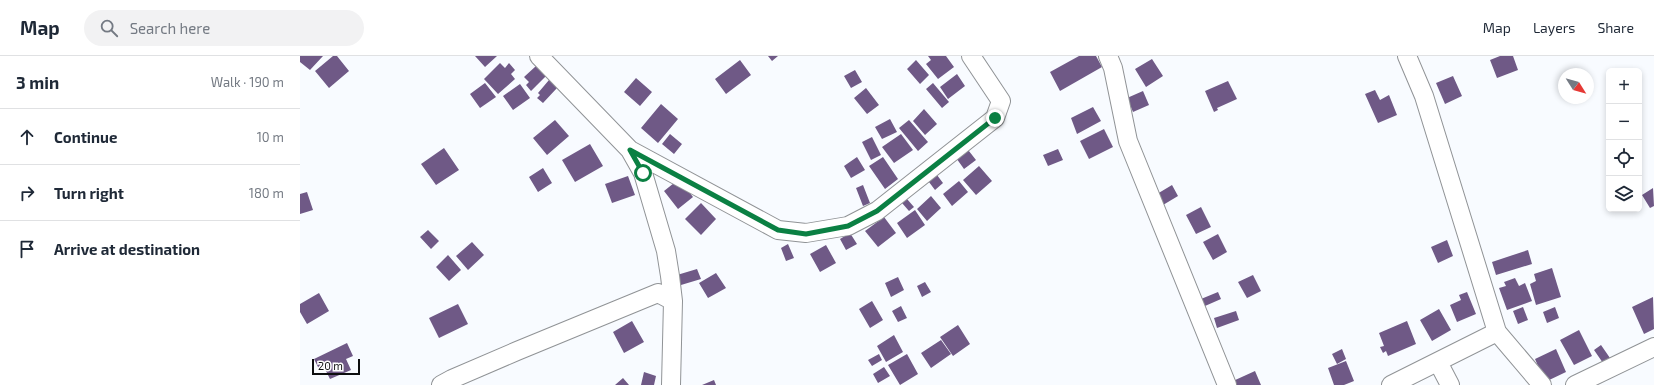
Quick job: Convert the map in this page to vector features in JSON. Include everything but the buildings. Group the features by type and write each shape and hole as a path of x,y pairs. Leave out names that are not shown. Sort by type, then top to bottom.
{"street":[{"path":"539,56 630,150 643,173 666,251 673,301 671,385"},
{"path":"630,150 778,230 806,234 848,226 877,211 995,118 1001,101 971,56"},
{"path":"1108,56 1113,68 1128,140 1226,385"},
{"path":"1407,56 1424,96 1497,332 1542,385"},
{"path":"441,385 516,351 658,293 673,301"},
{"path":"1391,385 1497,332"},
{"path":"1575,385 1654,348"},
{"path":"1438,362 1450,385"}],"route":[{"path":"643,173 630,150 778,230 806,234 848,226 877,211 995,118"}]}
